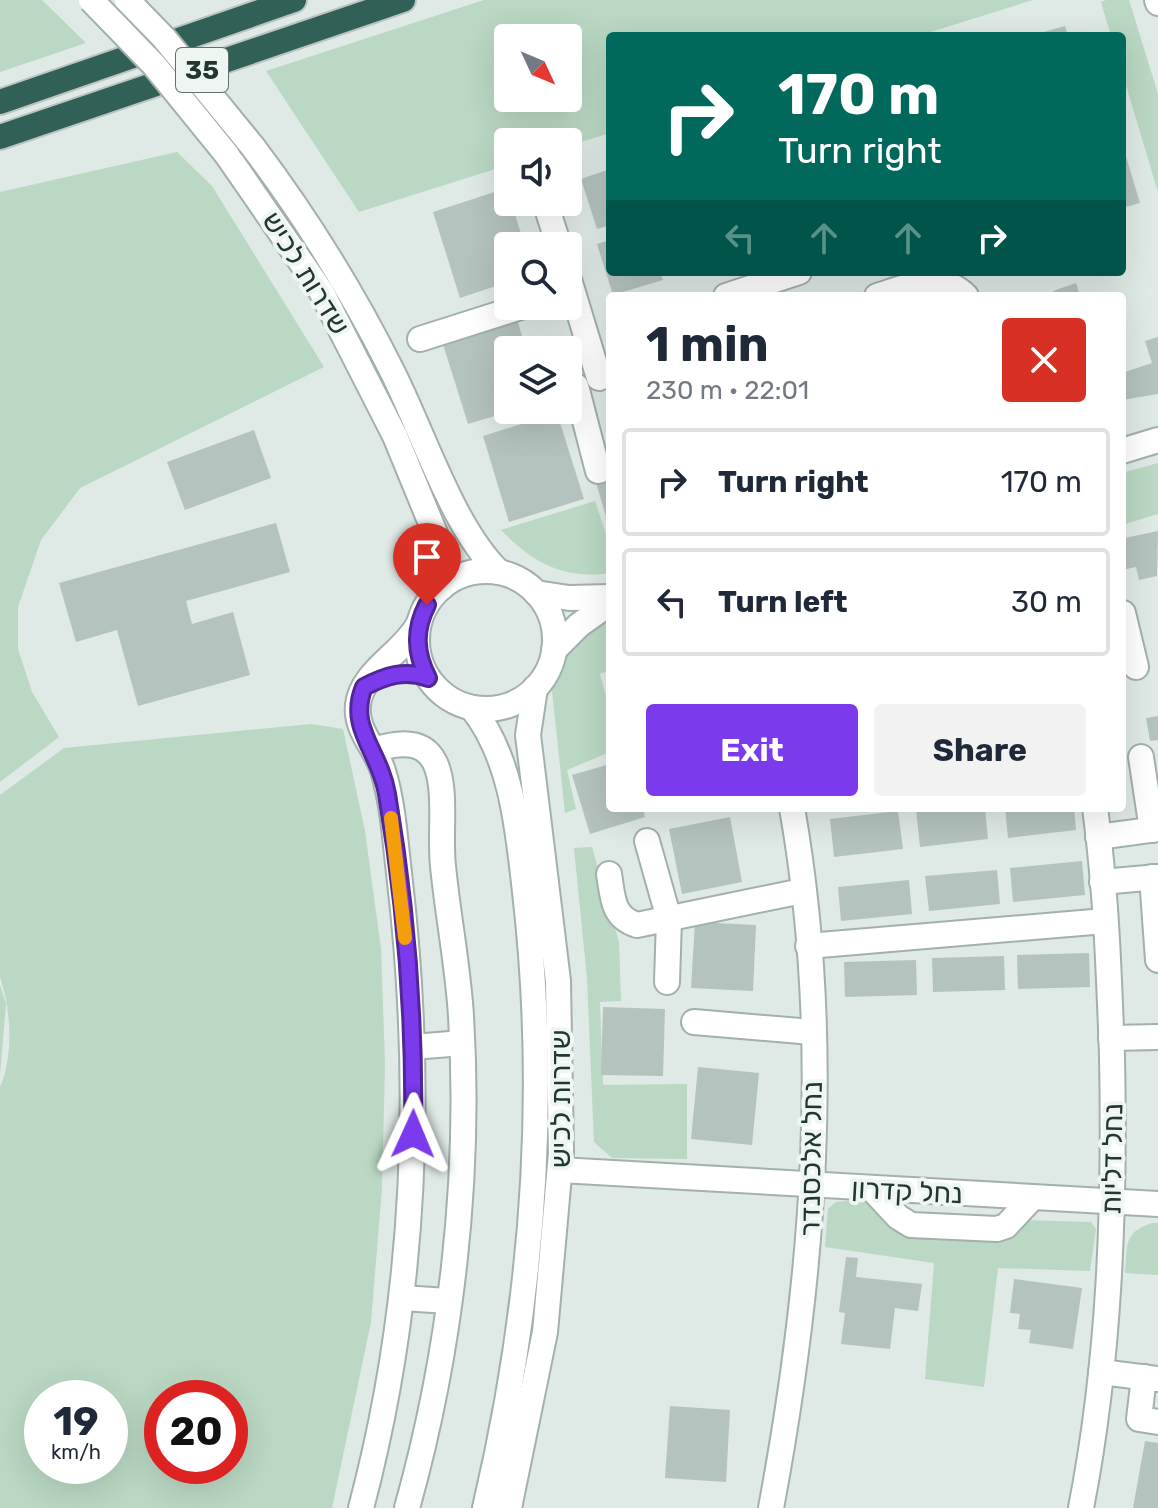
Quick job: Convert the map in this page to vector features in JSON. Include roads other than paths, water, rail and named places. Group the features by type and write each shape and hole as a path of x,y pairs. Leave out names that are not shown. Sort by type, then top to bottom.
{"highway":[{"name":"35","path":"0,102 294,0"},
{"name":"35","path":"0,137 403,0"}],"street":[{"name":"שדרות לכיש","path":"91,0 154,65 227,155 321,291 359,361 437,538 444,558 441,588"},
{"name":"שדרות לכיש","path":"127,0 164,38 253,147 350,293 391,368 466,529 499,572"},
{"path":"740,292 784,279"},
{"path":"895,292 939,282 962,292"},
{"path":"420,339 494,316"},
{"path":"576,320 588,382 598,471 606,468"},
{"path":"1126,450 1158,440"},
{"path":"361,1508 402,1298 413,1159 413,1047 399,872 384,773 357,720 358,702 364,687 411,639 427,605 441,588 472,573 499,572 523,582 536,593 553,624 554,650 546,674 535,688 502,707 472,708 442,694 428,678 417,647 418,625"},
{"path":"536,593 569,598 606,597"},
{"path":"554,650 579,625 606,606"},
{"path":"1126,623 1139,666"},
{"path":"364,687 397,674 414,673 428,678"},
{"name":"שדרות לכיש","path":"509,1508 545,1332 560,1170 558,981 528,735 535,688"},
{"name":"שדרות לכיש","path":"472,708 497,746 511,802 529,925 537,1053 535,1183 526,1287 505,1422 485,1508"},
{"path":"374,750 397,742 416,745 429,755 442,777 443,866 458,970 462,1043 461,1157 448,1301 429,1412 407,1508"},
{"path":"1098,837 1155,830 1141,757"},
{"name":"נחל אלכסנדר","path":"771,1508 794,1382 810,1241 815,1102 808,946 792,812"},
{"name":"נחל דליות","path":"1081,1508 1101,1372 1109,1291 1112,1201 1111,1038 1095,812"},
{"path":"647,841 669,919 667,982"},
{"path":"609,874 620,919 637,925 802,891"},
{"path":"1102,882 1155,877 1158,960"},
{"path":"808,946 1105,921"},
{"path":"694,1022 812,1032"},
{"path":"1111,1038 1158,1037"},
{"path":"413,1047 462,1043"},
{"name":"נחל קדרון","path":"560,1170 812,1187 1158,1204"},
{"path":"873,1190 898,1217 911,1225 997,1229 1006,1226 1033,1197"},
{"path":"402,1298 448,1301"},
{"path":"1101,1372 1151,1378 1139,1419 1158,1422"}]}
